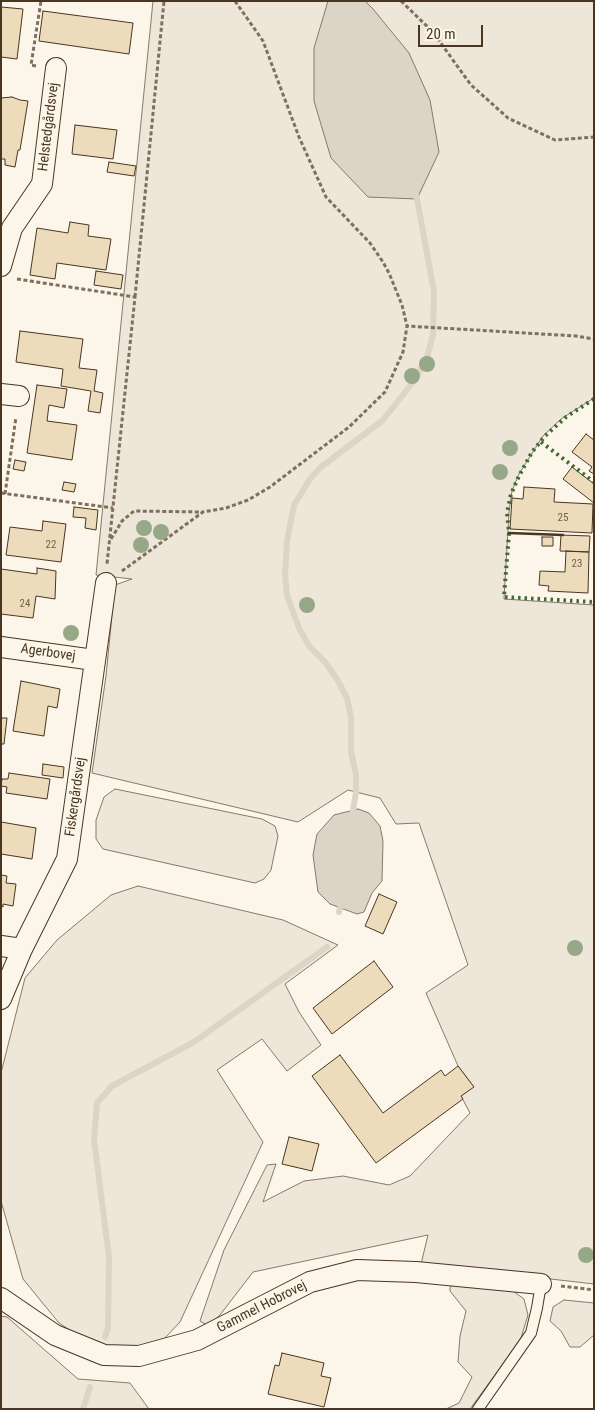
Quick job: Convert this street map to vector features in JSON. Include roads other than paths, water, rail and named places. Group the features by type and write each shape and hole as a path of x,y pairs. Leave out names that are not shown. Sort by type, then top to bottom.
{"street":[{"name":"Helstedgårdsvej","path":"6,272 12,228 42,184 56,68"},
{"name":"Fiskergårdsvej","path":"1,999 22,949 67,859 106,582"},
{"name":"Agerbovej","path":"1,647 94,660"},
{"path":"1,946 22,949"},
{"name":"Gammel Hobrovej","path":"1,1298 55,1335 104,1356 139,1356 197,1340 310,1282 357,1270 416,1272 541,1284"}],"lane":[{"path":"478,1409 531,1333 541,1284"}],"waterway":[{"path":"352,817 356,792 356,774 351,752 351,717 347,698 326,663 309,646 293,612 287,595 285,575 287,541 294,505 310,479 320,468 383,420 414,381 427,357 433,335 434,292 414,190"},
{"path":"339,912 342,901"},
{"path":"105,1337 108,1328 109,1257 94,1139 97,1103 112,1086 194,1042 327,947"},
{"path":"83,1409 90,1387"}]}
